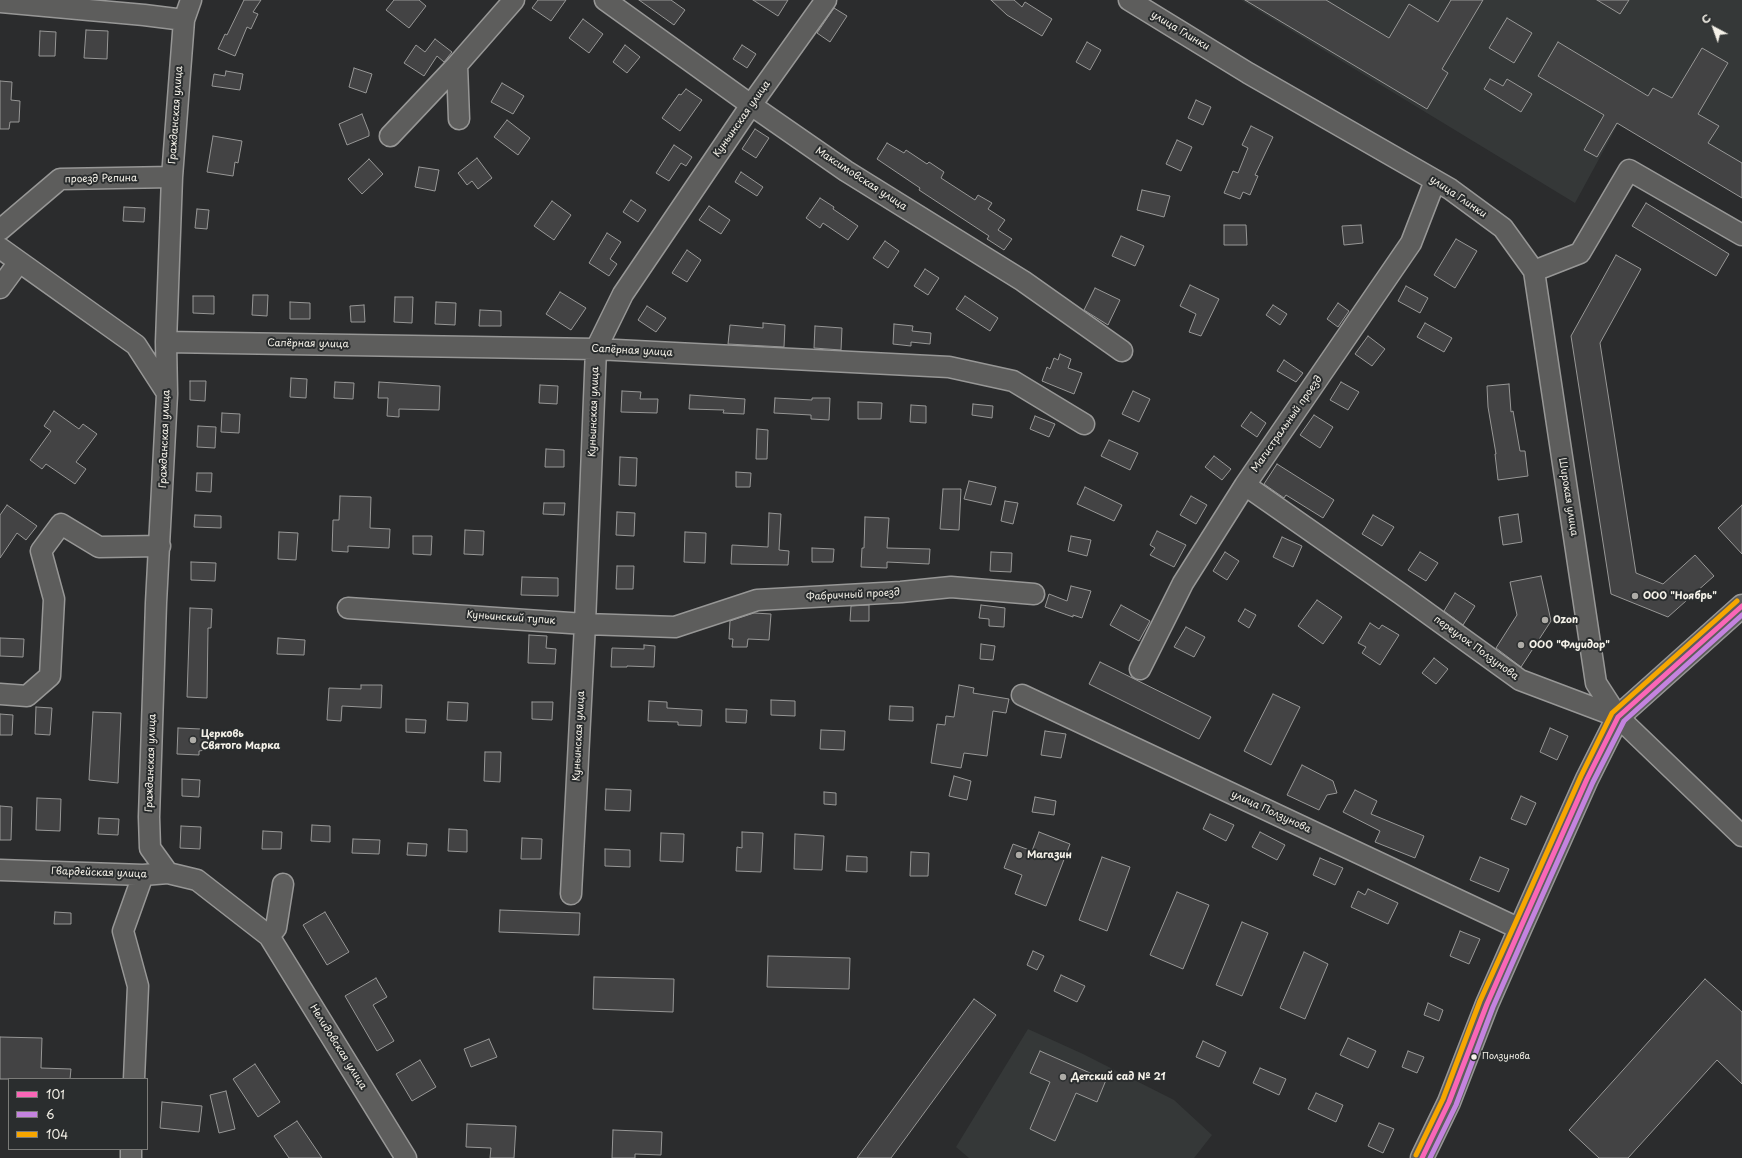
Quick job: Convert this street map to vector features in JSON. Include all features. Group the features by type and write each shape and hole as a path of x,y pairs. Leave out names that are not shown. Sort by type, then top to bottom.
{"main road":[{"path":"1422,1158 1449,1102 1487,1004 1520,929 1587,779 1618,717 1742,606"}],"street":[{"path":"135,0 152,16"},
{"name":"Гражданская улица","path":"168,873 150,848 149,840 155,627 167,394 166,342 172,177 184,20 190,0"},
{"path":"390,136 457,65 514,0"},
{"name":"Максимовская улица","path":"605,0 846,171 1023,281 1122,351"},
{"name":"Куньинская улица","path":"571,894 585,624 596,349 623,294 751,105 826,0"},
{"name":"улица Глинки","path":"1129,0 1248,73 1450,189 1503,228 1534,271"},
{"path":"0,2 184,20"},
{"path":"457,65 460,119"},
{"path":"1534,271 1580,253 1629,170 1742,235"},
{"name":"проезд Репина","path":"0,230 60,179 172,177"},
{"name":"Магистральный проезд","path":"1140,669 1183,583 1245,485 1412,243 1434,181"},
{"path":"0,288 9,254 136,345 167,394"},
{"name":"Широкая улица","path":"1534,271 1596,683 1618,717"},
{"name":"Сапёрная улица","path":"166,342 596,349 949,367 1013,381 1084,424"},
{"name":"переулок Ползунова","path":"1245,485 1401,594 1520,680 1618,717 1742,836"},
{"path":"0,694 27,696 50,676 54,599 41,551 61,524 100,547 160,546"},
{"name":"Фабричный проезд","path":"675,627 757,600 901,592 951,587 1034,594"},
{"name":"Куньинский тупик","path":"348,608 585,624 675,627"},
{"name":"улица Ползунова","path":"1022,695 1520,929"},
{"name":"Гвардейская улица","path":"0,870 142,875 168,873 198,880"},
{"path":"134,1078 138,986 122,931 142,875"},
{"name":"Нелидовская улица","path":"198,880 270,936 406,1158"},
{"path":"270,936 276,928 282,884"}],"shaded area":[{"path":"1241,0 1742,0 1742,198 1618,124 1575,203"},
{"name":"Детский сад № 21","path":"1028,1029 1083,1054 1174,1100 1212,1135 1194,1158 969,1158 956,1147"}],"building":[{"path":"244,0 261,0 253,12 258,14 251,29 247,27 235,56 218,49 225,34 227,35"},
{"path":"394,0 419,0 426,6 409,28 386,10"},
{"path":"538,0 566,0 551,21 532,8"},
{"path":"639,0 671,0 685,10 674,25"},
{"path":"753,0 788,0 778,16"},
{"path":"991,0 1014,0 1022,7 1025,2 1052,19 1042,36 1007,15"},
{"path":"1245,0 1326,0 1389,38 1409,4 1438,22 1451,0 1483,0 1442,69 1448,73 1427,109"},
{"path":"1597,0 1629,0 1620,14"},
{"path":"834,8 847,16 830,42 817,33"},
{"path":"1507,18 1532,33 1514,63 1489,48"},
{"path":"583,19 603,34 589,53 569,38"},
{"path":"86,30 108,31 107,59 84,58"},
{"path":"40,31 56,32 55,56 39,56"},
{"path":"435,39 452,52 444,62 437,56 424,76 404,63 416,45 425,52"},
{"path":"1087,42 1101,50 1090,70 1076,62"},
{"path":"1558,42 1648,96 1653,88 1672,98 1702,48 1728,63 1698,114 1719,126 1708,143 1742,163 1742,198 1617,123 1597,157 1584,150 1604,115 1538,76"},
{"path":"625,45 640,57 627,73 613,62"},
{"path":"742,45 756,54 747,68 733,59"},
{"path":"354,68 372,74 366,93 349,87"},
{"path":"226,71 243,74 240,90 212,86 214,74 225,76"},
{"path":"1490,79 1503,86 1507,79 1532,94 1521,112 1484,89"},
{"path":"0,81 12,82 11,100 20,101 19,122 10,122 9,129 0,129"},
{"path":"502,83 524,96 513,114 491,102"},
{"path":"686,89 702,100 680,131 662,118 679,94 681,95"},
{"path":"1196,100 1211,107 1203,125 1188,118"},
{"path":"362,114 369,132 369,136 347,145 339,124"},
{"path":"507,120 530,138 518,155 494,137"},
{"path":"1251,126 1273,137 1255,175 1258,176 1250,195 1243,192 1240,199 1224,193 1233,171 1238,173 1248,148 1242,145"},
{"path":"755,129 769,138 756,158 742,149"},
{"path":"213,136 242,141 238,163 235,162 233,176 207,172"},
{"path":"1177,140 1192,147 1181,171 1166,164"},
{"path":"887,143 904,153 906,150 927,164 929,162 944,172 941,178 975,200 978,195 992,203 988,209 1005,220 998,230 1012,239 1004,250 987,239 989,236 919,190 920,188 877,159"},
{"path":"674,145 692,157 686,166 681,163 669,181 656,173"},
{"path":"477,158 492,178 478,189 472,181 467,185 458,173"},
{"path":"369,159 383,174 362,194 348,179"},
{"path":"419,167 439,170 435,191 415,187"},
{"path":"741,172 763,187 757,196 735,182"},
{"path":"1142,190 1170,196 1164,217 1137,210"},
{"path":"820,198 858,226 848,240 823,223 820,228 806,218"},
{"path":"631,200 646,210 638,222 623,212"},
{"path":"552,201 571,215 554,240 534,226"},
{"path":"1646,203 1729,254 1716,276 1632,226"},
{"path":"709,206 730,220 721,234 699,220"},
{"path":"124,207 145,208 144,222 123,221"},
{"path":"197,209 209,210 207,229 195,228"},
{"path":"1224,225 1246,225 1247,245 1224,245"},
{"path":"1361,225 1363,243 1344,245 1342,226"},
{"path":"607,233 621,242 610,259 617,264 609,276 589,263"},
{"path":"1121,236 1144,246 1135,266 1112,256"},
{"path":"1456,239 1477,251 1455,288 1434,275"},
{"path":"885,241 899,251 888,268 873,258"},
{"path":"687,250 701,260 687,282 672,273"},
{"path":"1616,255 1641,269 1600,343 1636,573 1663,584 1695,555 1714,576 1668,617 1611,594 1571,336"},
{"path":"925,269 939,278 928,295 914,286"},
{"path":"1190,285 1219,299 1201,336 1189,332 1196,314 1180,306"},
{"path":"1406,286 1428,298 1420,313 1398,301"},
{"path":"1095,288 1120,300 1108,325 1084,310"},
{"path":"560,292 586,308 571,330 546,314"},
{"path":"253,295 268,295 267,316 252,315"},
{"path":"193,296 214,296 214,314 193,313"},
{"path":"965,296 998,318 990,331 956,309"},
{"path":"395,297 413,297 412,323 394,322"},
{"path":"290,302 310,303 310,319 290,319"},
{"path":"436,302 456,303 455,325 435,324"},
{"path":"1338,303 1349,311 1338,327 1327,319"},
{"path":"364,305 365,322 351,322 350,306"},
{"path":"1273,305 1287,314 1280,325 1266,315"},
{"path":"647,306 666,318 656,332 638,320"},
{"path":"480,310 501,311 501,326 479,326"},
{"path":"763,323 785,325 784,347 728,344 730,325 763,328"},
{"path":"1425,323 1452,338 1444,352 1417,337"},
{"path":"894,324 913,326 912,331 931,333 930,344 911,342 911,346 893,344"},
{"path":"815,326 842,328 841,350 814,348"},
{"path":"1368,336 1385,349 1372,366 1355,354"},
{"path":"1060,354 1071,359 1068,368 1082,373 1074,394 1042,381 1047,367 1050,369 1054,358 1058,360"},
{"path":"1284,360 1303,373 1296,382 1277,371"},
{"path":"291,378 307,379 306,398 290,397"},
{"path":"190,381 206,381 205,401 190,400"},
{"path":"335,382 354,383 353,399 334,398"},
{"path":"379,382 440,386 439,410 399,409 399,417 387,416 388,398 378,398"},
{"path":"1341,382 1359,392 1348,410 1330,400"},
{"path":"1509,384 1511,412 1513,411 1520,451 1525,451 1528,476 1498,480 1496,454 1488,407 1487,386"},
{"path":"540,385 558,386 557,404 539,403"},
{"path":"622,391 641,392 640,399 658,399 657,413 621,412"},
{"path":"1133,391 1150,399 1139,422 1122,414"},
{"path":"690,395 745,399 744,414 723,413 724,410 689,409"},
{"path":"775,398 812,400 812,398 830,398 829,420 811,419 811,415 774,413"},
{"path":"858,402 882,403 881,419 858,419"},
{"path":"973,404 993,406 992,418 972,415"},
{"path":"911,405 926,406 926,423 910,422"},
{"path":"54,411 79,429 83,424 97,434 76,462 86,469 75,484 46,464 42,469 30,460 51,431 44,426"},
{"path":"1251,412 1266,423 1257,437 1241,426"},
{"path":"222,413 240,414 239,433 221,432"},
{"path":"1314,415 1333,427 1320,448 1300,435"},
{"path":"1035,416 1055,424 1049,437 1030,429"},
{"path":"198,426 216,427 215,448 197,447"},
{"path":"757,429 768,430 767,459 756,459"},
{"path":"1109,440 1138,453 1130,470 1101,456"},
{"path":"546,449 564,450 564,467 545,467"},
{"path":"1214,456 1231,469 1222,480 1205,467"},
{"path":"620,457 637,458 636,486 619,485"},
{"path":"1277,464 1334,500 1323,518 1286,495 1284,498 1264,484"},
{"path":"736,472 751,473 750,487 736,487"},
{"path":"197,473 212,473 211,492 196,491"},
{"path":"969,481 996,487 991,505 964,499"},
{"path":"1085,487 1122,505 1114,521 1077,504"},
{"path":"943,489 961,489 959,530 940,529"},
{"path":"340,496 371,497 370,528 390,529 389,548 348,546 348,552 332,551 333,520 339,520"},
{"path":"1191,496 1207,505 1196,524 1180,515"},
{"path":"1005,501 1018,503 1013,524 1001,521"},
{"path":"544,503 565,503 564,515 543,514"},
{"path":"7,505 37,526 26,540 17,533 0,558 0,515"},
{"path":"1742,505 1742,554 1718,528"},
{"path":"617,512 635,513 634,536 616,535"},
{"path":"769,513 781,514 779,550 789,551 788,565 731,564 732,545 768,547"},
{"path":"1518,514 1522,542 1503,545 1499,517"},
{"path":"195,515 221,516 221,528 194,527"},
{"path":"1373,515 1394,527 1382,546 1362,534"},
{"path":"865,517 889,518 887,548 930,549 929,564 887,562 887,568 861,567 862,548 864,548"},
{"path":"465,530 484,531 483,555 464,554"},
{"path":"1157,531 1186,545 1174,567 1150,555 1155,548 1150,545"},
{"path":"279,532 298,533 296,560 278,559"},
{"path":"685,532 706,533 705,563 684,562"},
{"path":"413,536 432,536 431,555 413,554"},
{"path":"1071,536 1091,540 1087,556 1068,551"},
{"path":"1282,537 1302,546 1293,567 1273,557"},
{"path":"812,548 834,549 833,562 812,562"},
{"path":"991,552 1012,553 1011,572 990,571"},
{"path":"1225,552 1239,561 1227,580 1213,571"},
{"path":"1420,552 1438,563 1426,581 1408,570"},
{"path":"191,562 216,563 215,581 191,580"},
{"path":"617,566 634,566 633,589 616,589"},
{"path":"1541,576 1551,621 1521,667 1496,648 1517,615 1510,582"},
{"path":"522,577 558,578 558,596 521,595"},
{"path":"1071,586 1091,591 1082,618 1073,615 1073,617 1045,607 1049,594 1067,601"},
{"path":"1455,593 1475,606 1463,625 1444,611"},
{"path":"1317,600 1342,617 1323,644 1298,626"},
{"path":"869,605 869,621 850,621 851,606"},
{"path":"981,605 1005,608 1004,627 989,626 989,619 979,618"},
{"path":"1121,605 1150,621 1139,641 1110,625"},
{"path":"190,608 212,609 211,628 208,628 207,698 187,697"},
{"path":"1245,609 1256,615 1249,628 1238,621"},
{"path":"754,613 771,614 769,640 748,639 747,647 732,647 733,639 729,639 730,621"},
{"path":"1370,623 1379,629 1382,625 1399,635 1380,665 1362,653 1366,647 1358,643"},
{"path":"1186,627 1205,637 1194,657 1174,647"},
{"path":"529,635 547,636 546,648 556,649 555,664 528,663"},
{"path":"0,638 24,639 23,657 0,656"},
{"path":"278,638 305,640 304,655 277,654"},
{"path":"981,644 995,646 993,660 980,659"},
{"path":"644,645 655,646 654,667 611,667 612,648 644,649"},
{"path":"1434,658 1448,669 1436,684 1422,673"},
{"path":"1100,662 1211,717 1199,739 1089,684"},
{"path":"361,685 382,685 381,708 342,706 341,721 327,720 329,688 361,689"},
{"path":"959,685 974,688 973,693 1009,699 1006,713 993,711 987,756 964,753 961,768 931,763 937,724 945,725 946,716 954,717"},
{"path":"1273,694 1300,707 1271,765 1244,751"},
{"path":"771,700 795,701 795,716 771,715"},
{"path":"649,701 667,702 667,708 702,710 701,726 678,725 678,722 648,721"},
{"path":"448,702 468,703 467,721 447,720"},
{"path":"532,702 553,702 552,720 532,719"},
{"path":"890,706 913,707 913,721 889,720"},
{"path":"36,707 52,708 50,735 35,734"},
{"path":"726,709 747,710 746,723 726,722"},
{"path":"93,712 121,713 118,783 89,780"},
{"path":"0,714 13,715 12,735 0,735"},
{"path":"406,719 426,720 425,733 406,732"},
{"name":"Церковь Святого Марка","path":"178,728 201,729 201,732 208,738 208,747 205,750 199,751 199,755 177,754"},
{"path":"1550,728 1568,736 1557,760 1540,752"},
{"path":"821,730 845,731 844,750 820,749"},
{"path":"1045,731 1066,734 1061,758 1041,755"},
{"path":"485,752 501,752 500,782 484,781"},
{"path":"1302,765 1333,781 1337,793 1327,795 1319,810 1287,795"},
{"path":"954,776 971,781 967,800 949,796"},
{"path":"182,779 200,780 199,797 182,796"},
{"path":"606,789 631,790 630,811 605,810"},
{"path":"1355,790 1377,801 1371,814 1424,836 1415,858 1375,842 1380,831 1343,812"},
{"path":"824,792 836,793 836,805 824,804"},
{"path":"1521,796 1536,803 1526,825 1511,819"},
{"path":"1035,797 1056,801 1054,815 1032,812"},
{"path":"37,798 61,799 60,831 36,830"},
{"path":"0,806 12,807 11,840 0,840"},
{"path":"1210,814 1234,825 1226,841 1203,829"},
{"path":"99,818 119,819 118,835 98,834"},
{"path":"312,825 330,826 330,842 311,841"},
{"path":"181,826 201,827 200,849 180,848"},
{"path":"449,829 467,830 467,852 448,851"},
{"path":"263,831 282,832 281,849 262,849"},
{"path":"742,832 763,833 761,872 736,871 737,847 742,848"},
{"path":"1039,832 1070,844 1046,906 1015,894 1022,875 1004,868 1013,844 1032,851"},
{"path":"1260,832 1285,845 1277,860 1252,847"},
{"path":"661,833 684,834 683,862 660,861"},
{"path":"795,834 824,836 822,870 794,869"},
{"path":"522,838 542,839 541,859 521,859"},
{"path":"353,839 380,840 379,854 352,853"},
{"path":"408,843 427,844 426,856 407,855"},
{"path":"605,849 630,850 630,867 605,866"},
{"path":"911,852 929,853 928,876 910,876"},
{"path":"847,856 867,857 867,872 846,871"},
{"path":"1102,857 1130,867 1107,931 1079,920"},
{"path":"1480,857 1509,869 1499,892 1470,880"},
{"path":"1320,858 1343,868 1335,885 1313,875"},
{"path":"1368,889 1398,903 1388,924 1351,907 1358,891 1365,895"},
{"path":"1177,892 1209,905 1183,969 1150,955"},
{"path":"500,910 580,913 579,935 499,932"},
{"path":"55,912 71,913 71,924 54,924"},
{"path":"325,912 349,952 327,965 303,925"},
{"path":"1242,922 1268,933 1242,996 1216,985"},
{"path":"1460,931 1480,939 1469,964 1450,956"},
{"path":"1033,951 1044,956 1037,970 1027,965"},
{"path":"1304,952 1328,964 1305,1019 1280,1008"},
{"path":"768,956 850,958 849,989 767,987"},
{"path":"1061,975 1085,986 1077,1002 1054,991"},
{"path":"594,977 674,979 673,1012 593,1009"},
{"path":"376,978 387,997 373,1005 394,1041 377,1051 345,996"},
{"path":"1705,979 1742,1012 1742,1084 1717,1060 1628,1158 1599,1158 1569,1130"},
{"path":"974,999 996,1015 891,1158 857,1158"},
{"path":"1428,1003 1443,1010 1439,1021 1424,1015"},
{"path":"0,1037 42,1038 41,1068 71,1069 70,1078 0,1079"},
{"path":"1348,1038 1376,1051 1368,1068 1340,1055"},
{"path":"489,1039 497,1057 471,1067 464,1049"},
{"path":"1203,1041 1226,1052 1219,1067 1196,1057"},
{"path":"1040,1051 1106,1080 1097,1102 1076,1093 1055,1141 1030,1129 1050,1082 1030,1073"},
{"path":"1408,1051 1424,1057 1417,1073 1402,1067"},
{"path":"420,1060 436,1087 412,1101 396,1074"},
{"path":"255,1064 280,1102 258,1117 233,1079"},
{"path":"1260,1068 1286,1079 1279,1095 1253,1083"},
{"path":"226,1091 235,1129 219,1133 210,1095"},
{"path":"1316,1093 1343,1105 1336,1122 1308,1109"},
{"path":"162,1102 202,1106 199,1132 160,1128"},
{"path":"297,1121 322,1158 289,1158 274,1136"},
{"path":"1379,1123 1394,1129 1383,1153 1368,1146"},
{"path":"467,1124 516,1126 514,1158 490,1158 491,1148 466,1147"},
{"path":"613,1130 662,1132 661,1155 635,1154 635,1158 612,1158"}],"transit line":[{"name":"104","path":"1416,1155 1443,1099 1480,1001 1581,776 1612,713 1737,601"},
{"name":"101","path":"1422,1158 1449,1102 1487,1004 1520,929 1587,779 1618,717 1742,606"},
{"name":"6","path":"1430,1158 1456,1105 1493,1007 1526,932 1593,782 1624,721 1742,615"}],"place":[{"name":"ООО \"Ноябрь\"","path":"1635,596"},
{"name":"Ozon","path":"1545,620"},
{"name":"ООО \"Флуидор\"","path":"1521,645"},
{"name":"Церковь Святого Марка","path":"193,740"},
{"name":"Магазин","path":"1019,855"},
{"name":"Ползунова","path":"1474,1057"},
{"name":"Детский сад № 21","path":"1063,1077"}]}
